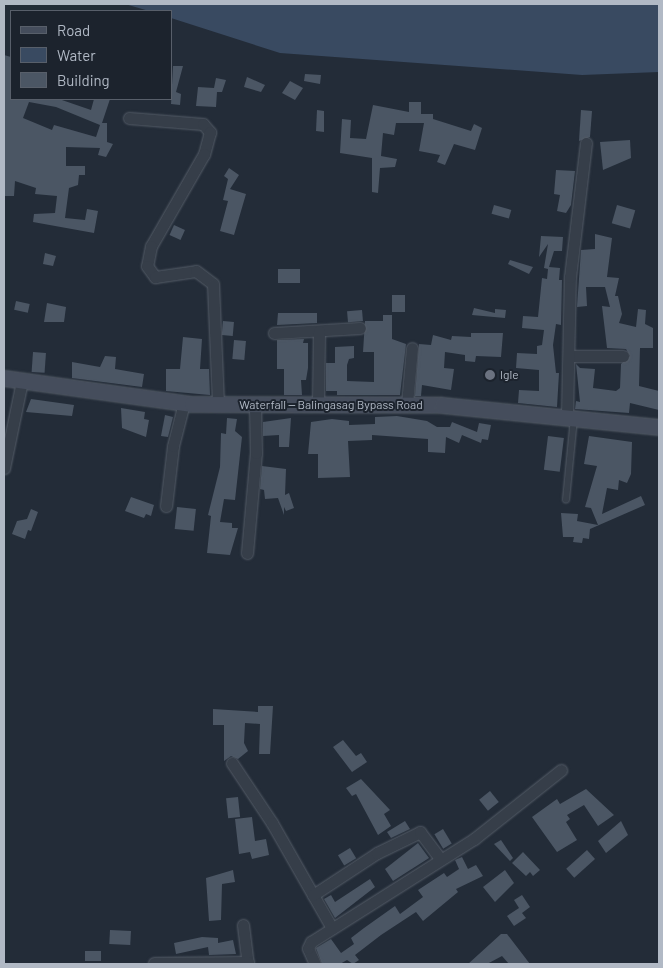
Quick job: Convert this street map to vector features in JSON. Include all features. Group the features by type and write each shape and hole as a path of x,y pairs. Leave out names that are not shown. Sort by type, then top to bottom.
{"main road":[{"name":"Waterfall ‒ Balingasag Bypass Road","path":"4,378 184,403 218,405 407,404 571,416 659,427"}],"street":[{"path":"129,118 202,124 210,132 204,154 151,246 147,266 155,277 196,271 213,284 218,405"},
{"path":"571,416 570,277 586,143"},
{"path":"274,332 360,328"},
{"path":"318,404 319,331"},
{"path":"407,404 412,348"},
{"path":"570,356 623,356"},
{"path":"4,468 22,381"},
{"path":"166,506 173,446 184,403"},
{"path":"247,553 256,453 255,405"},
{"path":"232,763 332,928"},
{"path":"315,964 309,945 332,928 511,813 562,770"},
{"path":"313,895 377,853 420,832 440,859"},
{"path":"154,963 248,963 242,925"}],"lane":[{"path":"566,500 571,416"}],"water":[{"path":"125,4 659,4 659,72 582,75 280,53 172,18 172,10 146,10"}],"building":[{"path":"4,55 10,57 10,100 62,100 91,110 94,100 110,100 102,123 107,123 107,142 113,144 106,157 98,155 100,148 66,147 66,166 85,166 85,175 79,175 78,185 69,188 65,218 85,220 87,209 98,211 94,233 33,222 34,214 55,213 57,196 35,194 36,188 15,181 14,196 5,196","holes":["29,102 56,107 100,125 96,137 54,125 52,130 23,118"]},
{"path":"173,66 183,66 176,92 181,94 180,105 171,104"},
{"path":"305,74 321,75 320,84 304,81"},
{"path":"247,77 265,85 261,92 244,87"},
{"path":"216,78 226,80 222,92 217,92 216,107 196,106 198,87 214,88"},
{"path":"290,81 303,88 295,100 282,93"},
{"path":"409,102 421,102 421,114 433,114 433,119 471,131 474,124 482,128 475,150 454,144 445,165 437,162 440,155 419,151 424,123 396,123 394,135 383,133 381,156 397,159 395,167 380,168 378,193 372,192 372,158 340,153 342,119 351,120 350,138 366,139 373,105 409,112"},
{"path":"317,110 324,111 324,132 316,131"},
{"path":"581,110 592,111 590,137 579,141"},
{"path":"630,140 631,158 603,170 600,142"},
{"path":"229,168 239,175 230,189 246,194 234,235 220,231 228,201 223,200 228,179 224,176"},
{"path":"556,170 575,171 571,205 566,213 557,211 560,195 554,194"},
{"path":"494,205 511,210 509,219 492,214"},
{"path":"617,205 635,210 630,229 612,223"},
{"path":"174,225 185,230 180,240 170,235"},
{"path":"595,234 612,238 607,277 619,278 615,296 618,296 622,314 619,323 636,327 638,309 646,310 645,324 653,328 653,348 640,348 639,386 659,391 659,410 630,403 629,413 575,409 576,401 580,402 576,364 580,368 595,369 593,388 616,391 620,388 621,364 630,356 626,349 607,348 602,306 610,307 605,287 586,287 587,306 577,307 581,250 595,249"},
{"path":"541,236 563,237 562,251 554,251 549,267 560,268 559,280 562,280 561,325 556,324 553,345 556,373 559,373 557,407 518,403 519,390 539,391 539,370 516,368 517,353 537,354 537,346 542,345 544,330 522,328 523,316 538,317 542,278 547,279 548,269 544,268 548,244 539,257"},
{"path":"45,253 56,256 53,266 43,264"},
{"path":"510,260 533,267 529,274 508,264"},
{"path":"278,269 300,269 300,283 278,283"},
{"path":"392,295 405,295 405,312 392,312"},
{"path":"16,301 30,304 28,313 14,310"},
{"path":"47,303 66,307 64,322 44,322"},
{"path":"474,308 495,313 495,309 506,310 505,318 472,315"},
{"path":"362,310 363,321 348,322 347,311"},
{"path":"278,313 317,313 317,323 277,325"},
{"path":"383,315 392,315 392,339 406,344 400,395 337,395 337,391 326,391 326,363 335,363 335,347 354,346 354,358 349,359 347,365 347,381 374,382 374,352 363,352 365,321 383,321"},
{"path":"223,321 234,322 233,336 222,335"},
{"path":"471,333 503,333 501,357 476,356 475,362 465,361 465,355 445,352 444,368 454,369 451,390 422,385 421,396 415,396 419,344 431,345 433,335 451,340 452,336 471,337"},
{"path":"183,337 202,339 200,369 209,369 210,395 166,391 166,369 180,369"},
{"path":"304,339 303,343 308,343 308,368 306,380 301,380 302,395 284,395 284,369 277,369 277,340"},
{"path":"234,340 246,341 244,360 232,359"},
{"path":"33,352 46,353 45,373 32,372"},
{"path":"105,356 116,357 115,369 144,374 142,387 72,378 72,362 100,367"},
{"path":"31,399 74,405 72,416 26,412"},
{"path":"121,408 145,412 144,419 149,420 146,437 122,428"},
{"path":"165,415 173,417 168,437 161,436"},
{"path":"397,416 427,421 437,427 450,427 452,422 477,432 479,423 491,425 488,440 482,439 481,443 462,435 459,443 446,437 445,453 428,452 428,439 372,435 372,440 348,441 350,477 318,478 318,454 308,454 311,422 332,419 349,421 349,425 375,424 375,417"},
{"path":"227,418 237,419 235,431 242,437 235,500 224,499 220,522 232,523 232,528 238,528 230,555 207,553 211,516 208,515 220,467 221,433 226,434"},
{"path":"291,418 289,447 279,447 279,435 263,436 263,422"},
{"path":"548,436 564,438 560,472 544,470"},
{"path":"589,436 632,442 631,474 627,483 619,480 618,490 607,488 602,514 641,496 645,505 590,529 589,539 583,538 582,543 573,542 574,537 563,537 561,513 578,514 577,521 598,525 591,508 585,507 597,466 584,464"},
{"path":"262,466 286,469 285,495 289,493 294,508 286,511 284,507 284,515 278,498 265,499 264,490 260,489"},
{"path":"131,497 154,505 151,516 146,514 144,518 125,511"},
{"path":"177,507 196,509 194,531 175,529"},
{"path":"31,509 38,512 31,531 28,530 25,539 12,534 17,521 27,519"},
{"path":"258,706 273,706 270,754 259,754 260,724 245,723 244,743 248,751 238,759 231,756 224,761 224,725 213,725 213,709 258,712"},
{"path":"343,740 356,756 361,753 367,762 352,772 333,747"},
{"path":"361,779 390,810 384,814 391,826 378,835 356,794 352,796 346,788"},
{"path":"586,789 614,815 598,826 584,805 567,815 570,819 566,822 577,840 557,852 532,817 557,799 560,804"},
{"path":"490,791 499,802 488,811 479,800"},
{"path":"238,797 240,817 228,818 226,798"},
{"path":"252,817 255,841 266,839 269,855 252,859 250,852 239,854 235,819"},
{"path":"405,821 410,829 391,838 387,832"},
{"path":"621,821 628,835 606,853 598,841"},
{"path":"443,829 452,844 443,849 434,834"},
{"path":"501,840 513,858 510,861 494,844"},
{"path":"418,843 429,858 393,881 385,869"},
{"path":"350,848 356,858 344,865 338,855"},
{"path":"587,850 595,859 574,878 566,869"},
{"path":"523,852 540,870 533,876 530,872 526,876 512,863"},
{"path":"462,857 468,869 476,865 483,876 456,889 458,892 423,921 416,912 381,935 355,955 359,960 353,964 347,960 340,964 322,964 316,948 331,939 341,953 354,944 351,938 364,928 395,906 400,914 423,897 418,890 444,873 447,877 459,869 455,860"},
{"path":"233,870 235,882 222,884 221,920 209,921 206,878"},
{"path":"505,870 514,883 495,902 483,887"},
{"path":"370,879 375,887 335,918 324,899 331,895 335,902"},
{"path":"522,895 530,907 522,913 526,918 514,926 507,916 519,908 514,900"},
{"path":"110,930 131,931 130,945 109,944"},
{"path":"501,934 507,934 530,964 509,964 502,956 487,964 468,964"},
{"path":"202,937 218,938 218,943 233,940 236,954 209,955 208,947 176,954 174,943"},
{"path":"85,951 101,951 101,961 85,961"}],"place":[{"name":"Igle","path":"490,375"}]}
